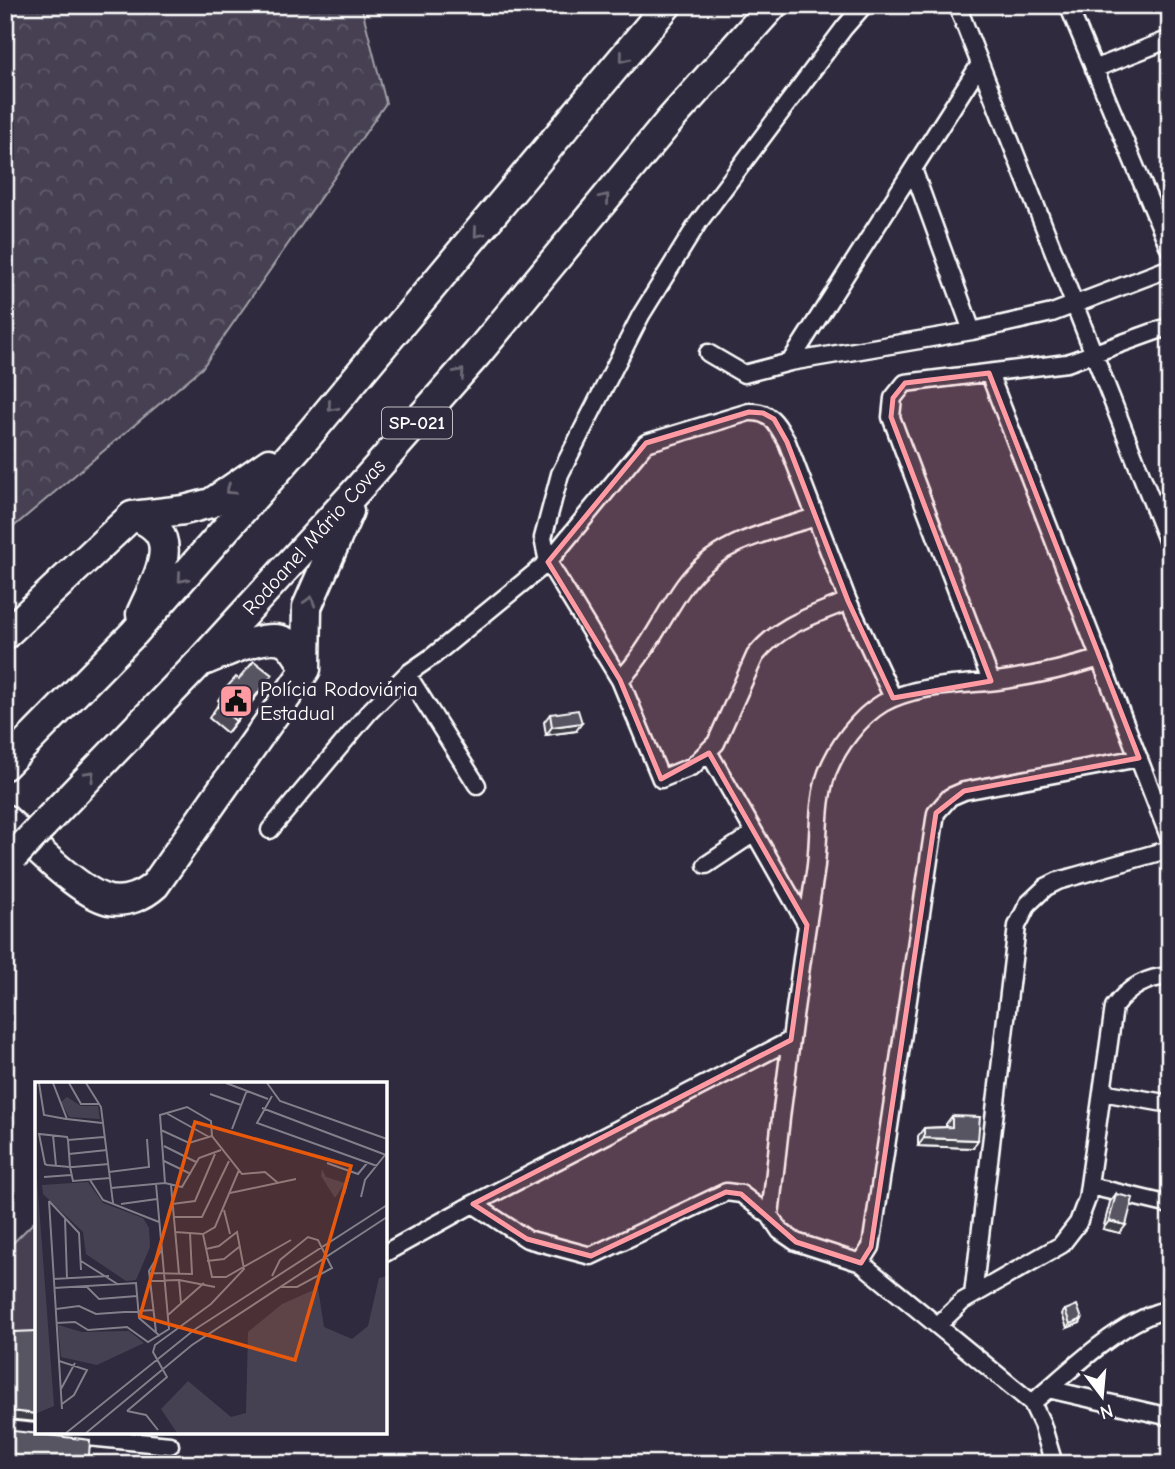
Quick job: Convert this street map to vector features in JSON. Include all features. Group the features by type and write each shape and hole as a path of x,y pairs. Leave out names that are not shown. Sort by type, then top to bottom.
{"highway":[{"path":"5,765 134,633 306,438 667,5"},
{"name":"Rodoanel Mário Covas","path":"10,860 200,662 358,489 477,354 671,119 773,5"},
{"path":"5,635 132,516 184,510 211,503 306,438"},
{"path":"5,819 82,887 112,901 138,897 155,885 306,669 307,607 358,489"},
{"path":"132,516 156,529 165,549 134,633"},
{"path":"200,662 259,641 275,639 290,645 306,669"}],"street":[{"path":"848,601 788,626 764,645 755,656 722,733 709,753 684,772 661,779 620,680 548,562 543,538 560,474 641,315 698,223 864,5"},
{"path":"957,5 1170,548"},
{"path":"1068,5 1170,250"},
{"path":"1094,69 1170,39"},
{"path":"790,362 980,64"},
{"path":"913,169 972,331"},
{"path":"708,353 744,374 790,362 972,331 1052,313 1170,268"},
{"path":"991,681 891,418 893,398 905,383 1067,363 1170,326"},
{"path":"989,373 1170,839"},
{"path":"270,830 369,712 407,674 548,562 646,443 749,412 763,413 774,419 787,442 848,601 893,698"},
{"path":"1156,512 1170,500"},
{"path":"620,680 631,669 682,587 703,564 739,541 816,517"},
{"path":"770,1216 791,1040 819,846 820,807 828,771 856,724 868,713 893,698 919,691 1060,671 1100,658"},
{"path":"407,674 477,785"},
{"path":"709,753 807,925"},
{"path":"861,1264 871,1247 936,813 950,797 964,791 1139,758"},
{"path":"706,865 754,833"},
{"path":"973,1295 1017,926 1021,914 1036,895 1058,881 1170,849"},
{"path":"938,1325 962,1301 1061,1245 1078,1223 1090,1186 1114,1007 1135,986 1155,977 1170,976"},
{"path":"387,1252 473,1204 791,1040"},
{"path":"1102,1092 1170,1104"},
{"path":"1090,1186 1170,1205"},
{"path":"473,1204 527,1239 591,1256 726,1192 741,1194 770,1216 780,1231 796,1242 861,1264 1032,1403 1042,1424 1054,1464"},
{"path":"1032,1403 1127,1325 1170,1309"},
{"path":"1048,1389 1170,1417"},
{"path":"5,1429 35,1432"},
{"path":"57,1434 170,1445"}],"highlighted area":[{"path":"989,373 1139,758 964,791 936,813 871,1247 861,1263 796,1242 741,1194 726,1192 591,1256 527,1239 473,1204 791,1040 807,925 709,753 661,779 620,680 548,562 646,443 749,412 763,413 774,419 787,442 848,601 893,698 991,681 891,417 893,398 905,383"}],"green space":[{"path":"5,5 361,5 386,103 202,368 5,534"},
{"path":"35,1221 35,1338 7,1337 12,1244"}],"building":[{"name":"Polícia Rodoviária Estadual","path":"254,661 272,675 236,721 217,706 230,691 226,688 236,677 239,679"},
{"path":"578,710 582,723 552,727 550,714"},
{"path":"952,1116 980,1117 978,1140 924,1138 924,1128 952,1127"},
{"path":"1116,1194 1133,1198 1126,1225 1109,1221"},
{"path":"1077,1305 1082,1319 1070,1324 1065,1310"},
{"path":"35,1331 35,1414 11,1411 5,1414 5,1336 12,1337 13,1332"},
{"path":"5,1430 90,1440 89,1456 114,1458 114,1464 5,1464"}],"place":[{"name":"Polícia Rodoviária Estadual","path":"236,701"}]}
